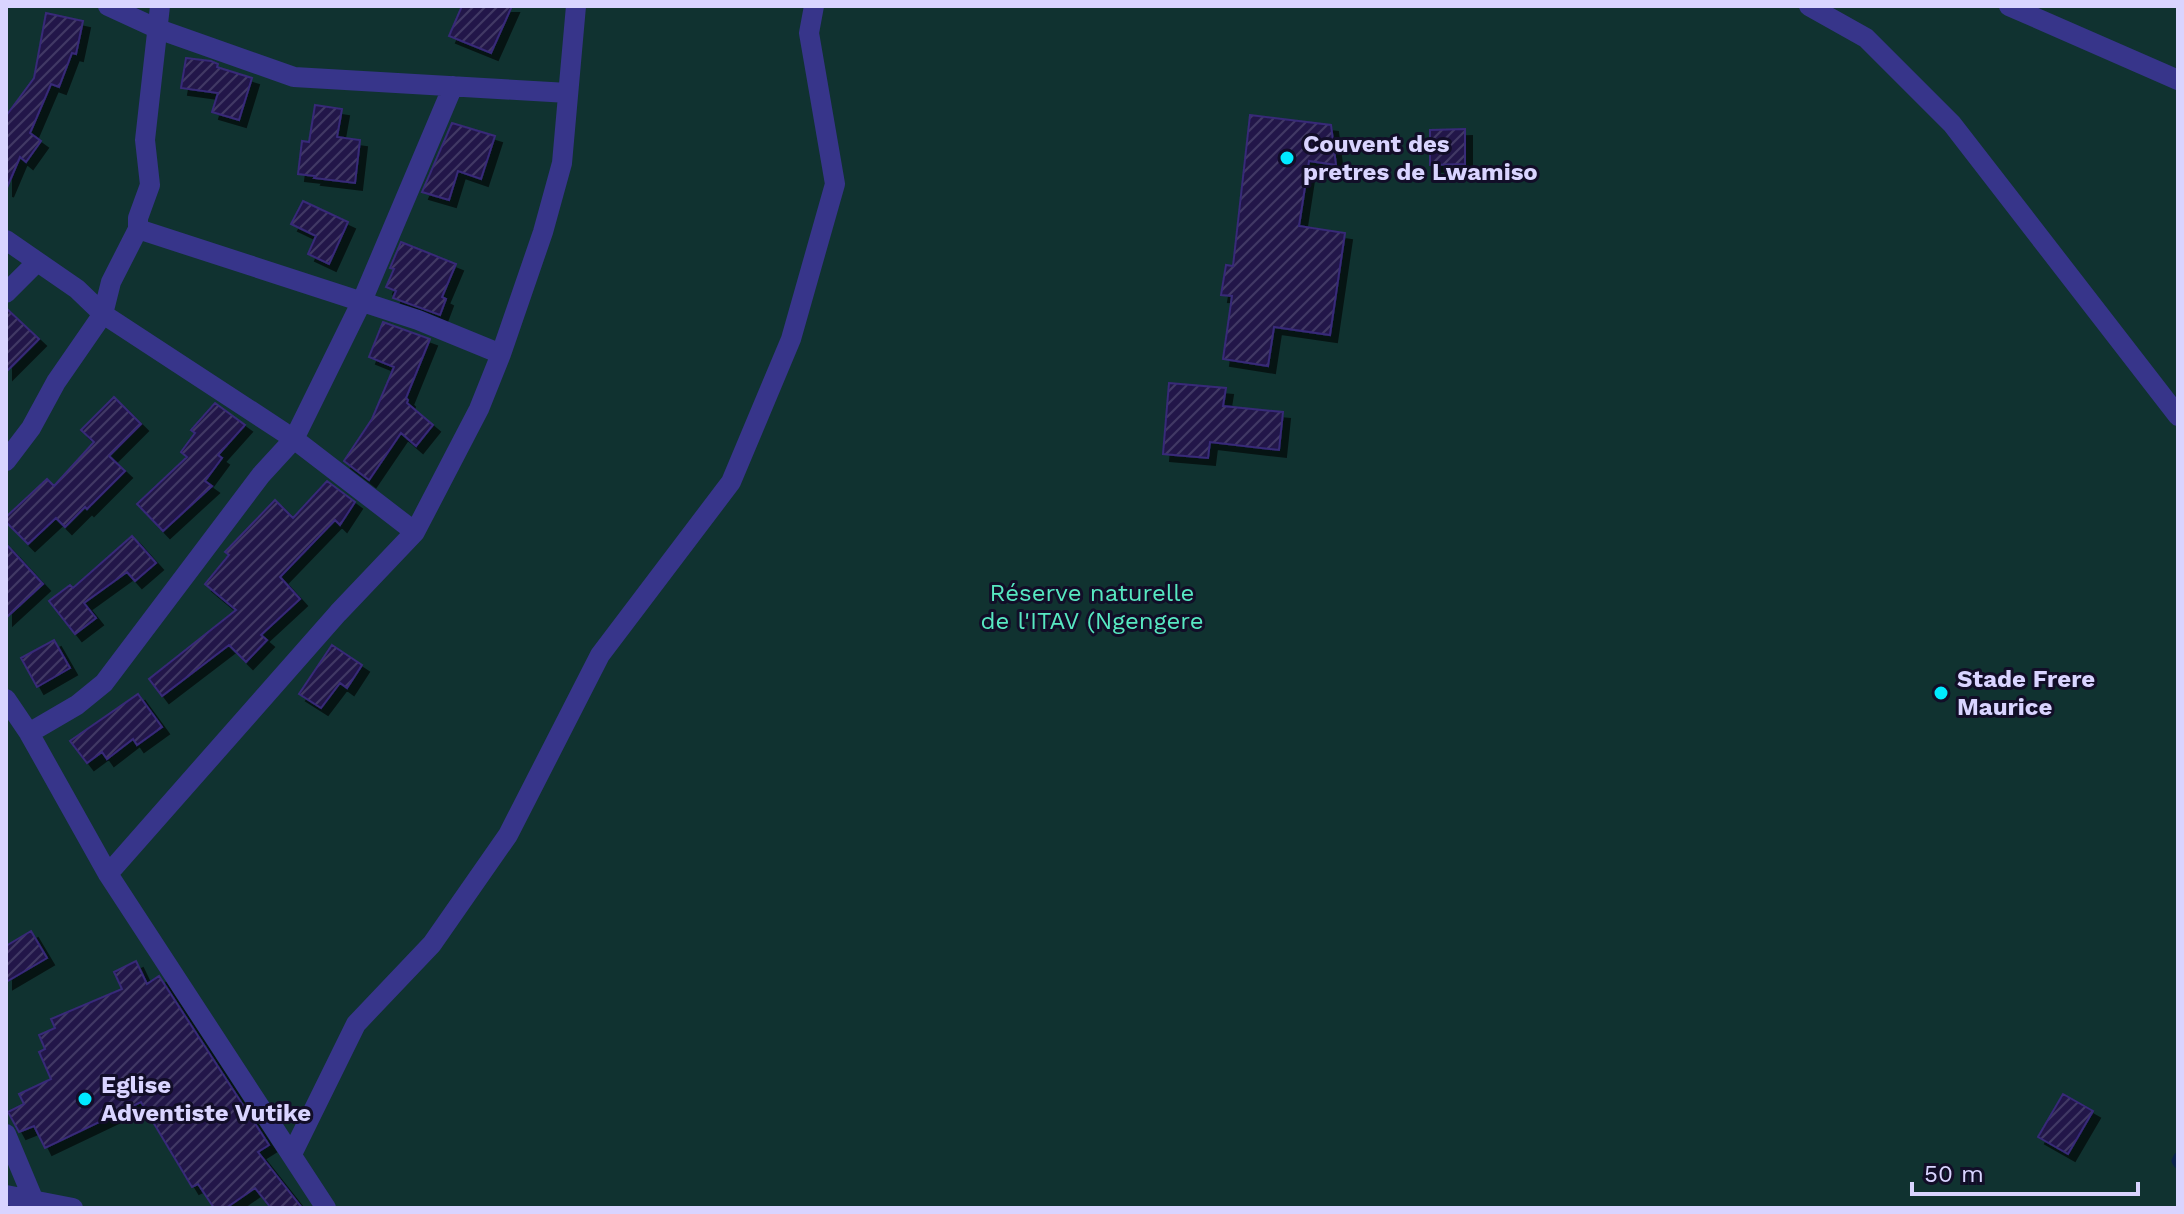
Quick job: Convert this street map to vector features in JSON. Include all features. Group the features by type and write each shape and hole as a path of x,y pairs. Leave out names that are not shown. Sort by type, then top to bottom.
{"street":[{"path":"108,6 158,29 294,77 568,93"},
{"path":"6,461 31,428 56,382 103,314 111,282 138,229 138,218 150,185 145,140 160,6"},
{"path":"108,874 338,613 415,532 479,409 543,232 562,163 576,6"},
{"path":"292,1154 356,1024 432,944 508,835 600,655 731,482 791,339 835,184 809,33 814,6"},
{"path":"1809,6 1866,38 1952,124 2178,416"},
{"path":"2009,6 2178,80"},
{"path":"29,733 77,705 104,683 261,475 294,439 362,301 453,86"},
{"path":"138,229 418,320 501,354"},
{"path":"6,240 77,289 103,314 294,439 415,532"},
{"path":"6,293 37,262"},
{"path":"6,699 29,733 108,874 326,1208"},
{"path":"6,1134 37,1204"},
{"path":"6,1195 37,1204 73,1208"}],"green space":[{"name":"Réserve naturelle de l'ITAV (Ngengere","path":"6,6 2178,6 2178,1208 6,1208"}],"building":[{"path":"462,6 512,6 491,53 449,36"},
{"path":"46,13 83,21 76,54 72,53 59,87 51,84 30,133 41,141 26,162 20,157 6,190 6,116 34,78"},
{"path":"186,58 211,61 218,64 217,67 252,78 239,120 212,112 218,93 181,88"},
{"path":"315,105 342,109 337,137 360,140 355,183 298,174 302,141 309,142"},
{"path":"1250,115 1331,125 1336,165 1309,161 1299,226 1345,233 1330,335 1274,327 1268,366 1223,359 1232,296 1221,295 1226,265 1233,266"},
{"path":"452,123 495,136 481,179 458,171 449,200 422,192"},
{"path":"1465,129 1465,164 1430,165 1430,130"},
{"path":"303,201 348,222 329,264 308,254 316,236 291,224"},
{"path":"401,242 456,264 442,297 446,299 440,315 393,298 396,291 386,287"},
{"path":"6,308 39,339 6,372"},
{"path":"383,322 430,339 406,398 407,403 433,425 416,446 401,433 369,480 344,461 372,419 394,367 369,357"},
{"path":"1169,383 1226,388 1223,406 1283,412 1279,450 1210,442 1208,458 1163,454"},
{"path":"114,397 141,424 109,456 125,471 65,527 56,518 28,544 6,522 6,517 47,479 54,486 94,442 81,430"},
{"path":"215,403 245,425 218,455 222,458 205,481 212,486 163,531 137,504 187,457 181,452 195,433 191,430"},
{"path":"327,481 355,502 340,525 335,520 280,577 300,599 261,635 267,640 246,662 229,645 162,696 149,679 236,610 205,584 229,555 225,552 275,500 293,518"},
{"path":"132,536 156,563 135,581 127,572 84,603 96,618 75,634 49,601 70,585 73,588"},
{"path":"6,544 43,584 6,618"},
{"path":"54,640 70,668 37,687 21,658"},
{"path":"332,645 362,665 347,688 340,683 321,708 299,694"},
{"path":"138,694 162,727 137,745 133,739 107,759 102,752 87,763 70,741"},
{"path":"31,931 47,958 6,982 6,946"},
{"path":"136,961 147,984 159,976 269,1145 258,1152 302,1208 271,1208 255,1188 226,1208 214,1208 198,1184 192,1187 141,1102 45,1148 34,1126 19,1132 8,1112 24,1104 19,1094 51,1079 39,1052 45,1049 39,1035 55,1028 51,1019 122,989 114,972"},
{"path":"2063,1094 2093,1111 2068,1154 2038,1137"}],"waterway":[{"path":"2178,1157 2178,1164"}],"place":[{"name":"Couvent des pretres de Lwamiso","path":"1287,158"},
{"name":"Stade Frere Maurice","path":"1941,693"},
{"name":"Eglise Adventiste Vutike","path":"85,1099"}]}
